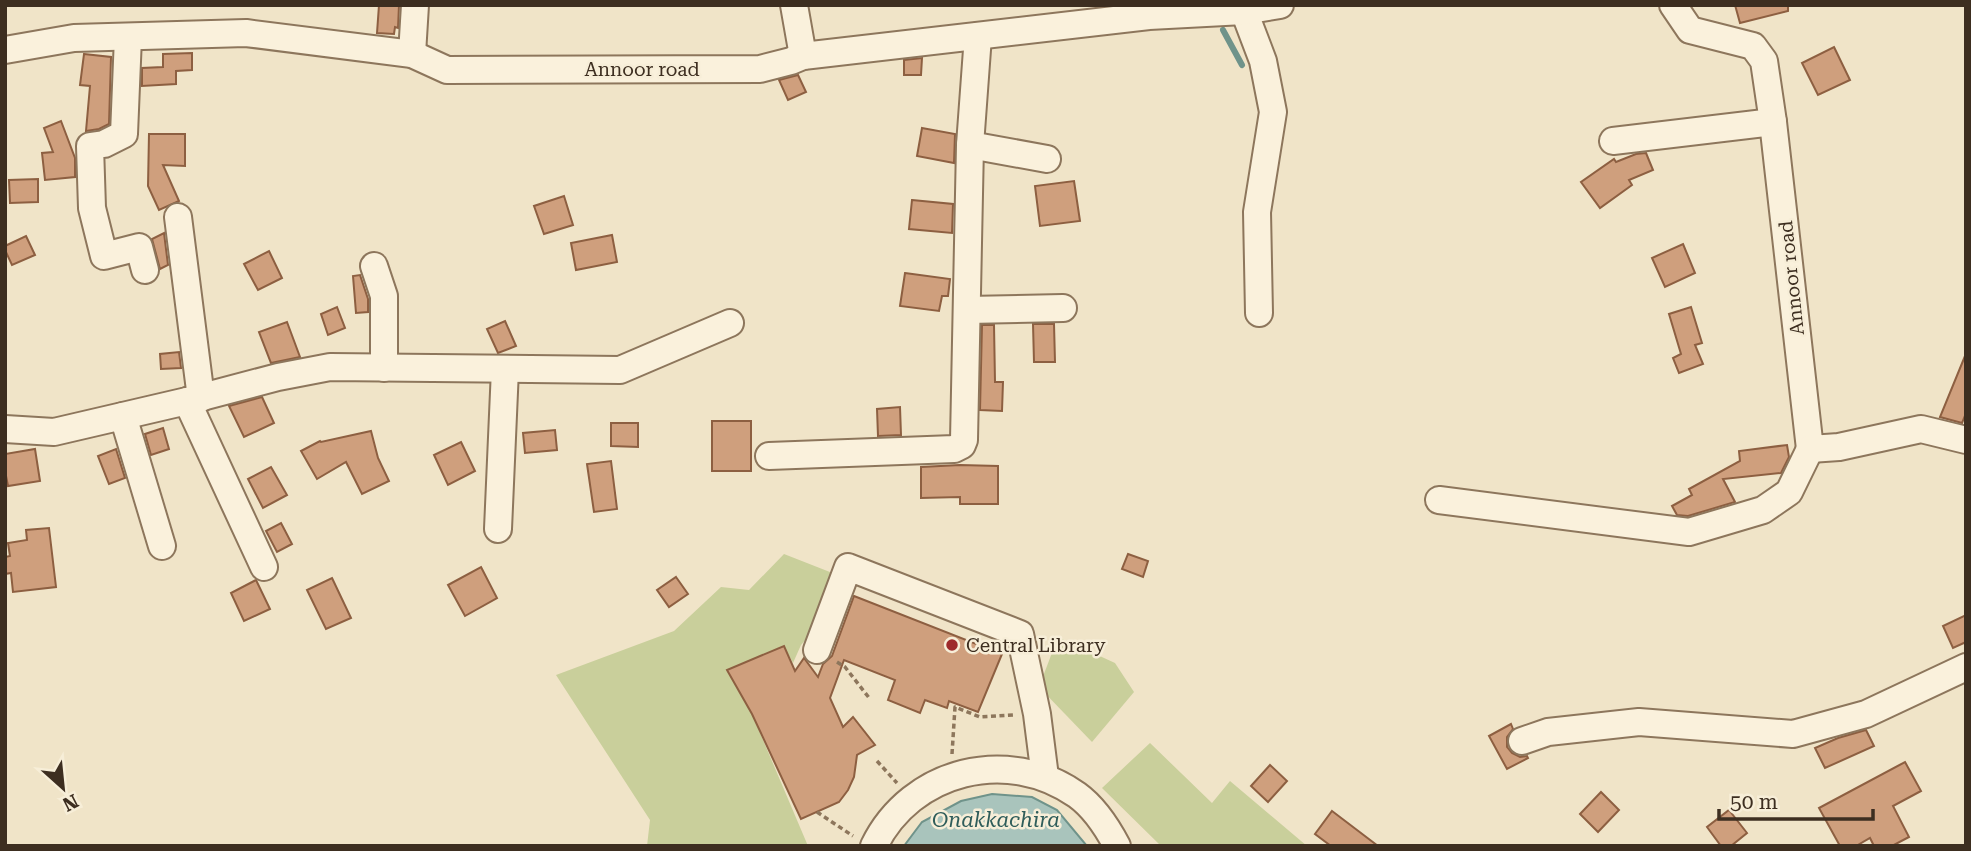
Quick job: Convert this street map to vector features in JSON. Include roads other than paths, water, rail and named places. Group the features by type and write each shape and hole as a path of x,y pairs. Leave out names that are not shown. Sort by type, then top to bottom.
{"street":[{"path":"412,54 415,5"},
{"path":"794,5 803,56"},
{"name":"Annoor road","path":"5,50 74,38 246,33 412,54 447,70 761,69 803,56 1149,16 1244,11 1280,5"},
{"name":"Annoor road","path":"1673,5 1690,30 1753,46 1764,61 1810,449"},
{"path":"1244,11 1263,61 1273,112 1257,212 1259,313"},
{"path":"769,456 954,449 962,446 970,145 978,36"},
{"path":"128,37 124,134 104,144 90,146 92,208 104,256 139,247 145,270"},
{"path":"1613,141 1773,122"},
{"path":"970,145 1046,159"},
{"path":"178,217 194,400 264,567"},
{"path":"374,266 384,296 384,368"},
{"path":"967,310 1063,307"},
{"path":"5,429 54,432 194,400 278,377 330,368 620,370 730,323"},
{"path":"498,529 505,369"},
{"path":"123,416 162,547"},
{"path":"1439,500 1689,532 1763,510 1781,498 1789,492 1810,449 1839,447 1921,429 1966,440"},
{"path":"817,650 848,567 1020,635 1037,714 1045,777"},
{"path":"1522,741 1548,732 1639,722 1793,734 1866,714 1966,667"},
{"path":"866,842 929,786 966,772 1006,769 1045,777 1078,796 1105,823 1117,846"}],"water":[{"name":"Onakkachira","path":"992,794 1032,797 1057,810 1087,846 904,846 922,822 961,801"}],"waterway":[{"path":"1223,30 1242,65"}],"place":[{"name":"Central Library","path":"952,645"}]}
